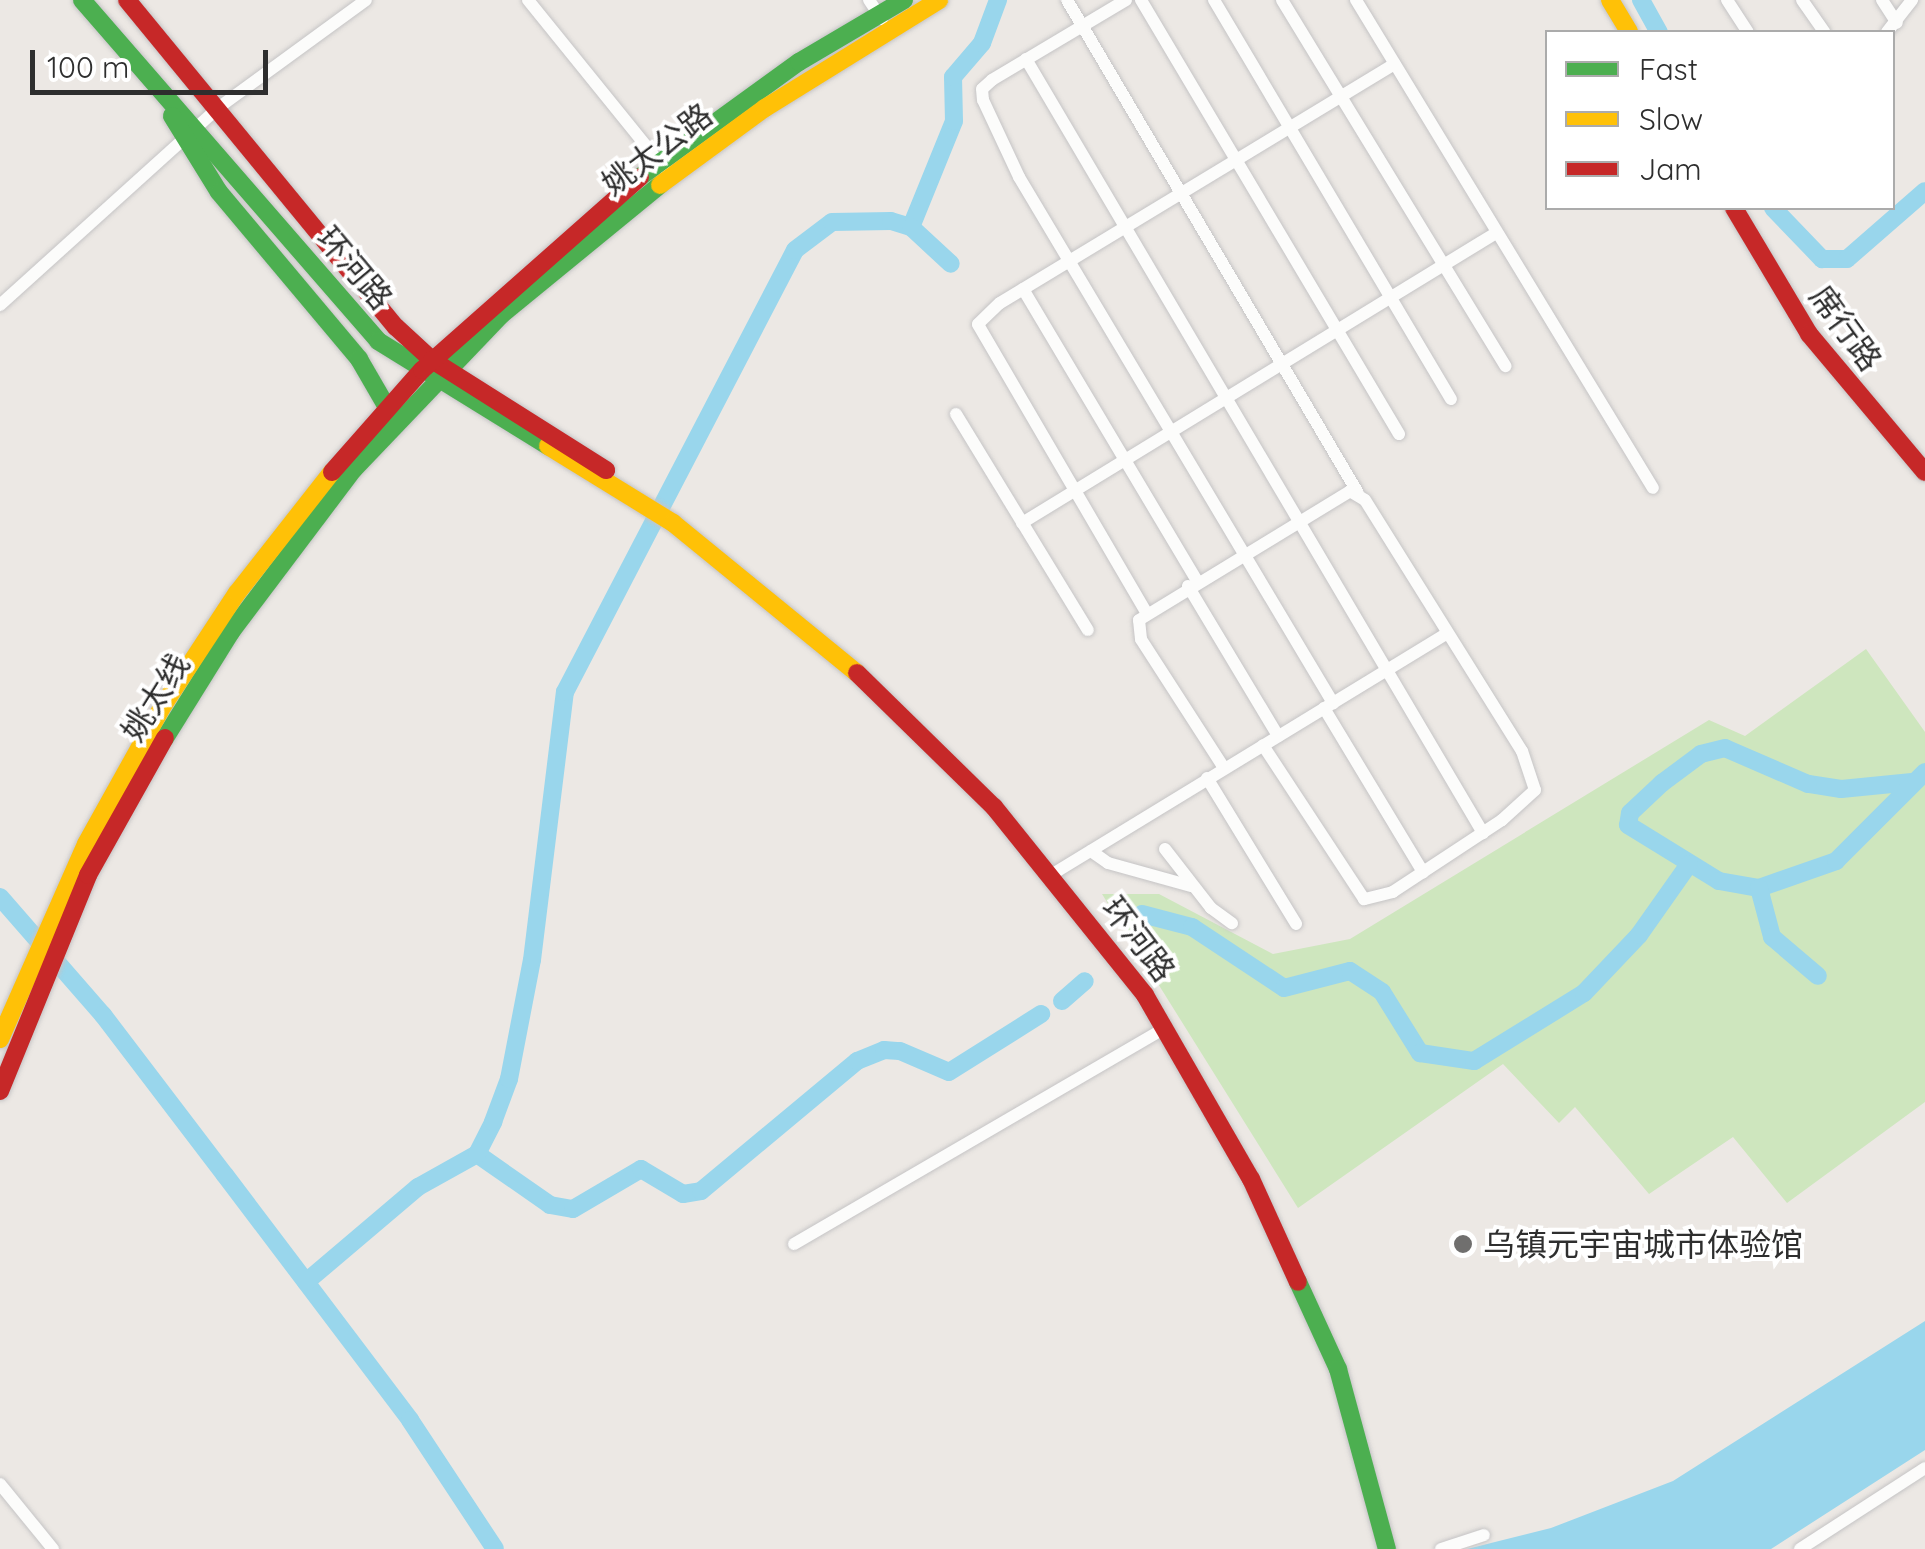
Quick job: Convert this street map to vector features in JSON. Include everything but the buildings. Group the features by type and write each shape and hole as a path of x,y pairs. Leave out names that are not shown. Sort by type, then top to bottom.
{"street":[{"name":"环河路","path":"82,0 162,98 220,155 378,341 589,456 900,711 1052,875 1165,1028 1242,1162 1318,1316 1363,1445 1387,1549"},
{"path":"127,0 346,270 434,369"},
{"path":"0,304 218,108 366,0"},
{"path":"528,0 665,168"},
{"name":"姚太公路","path":"434,369 665,168 904,0"},
{"name":"姚太公路","path":"879,14 940,0"},
{"path":"1067,0 1358,493 1536,776 1530,799 1424,872 1375,899 1353,890 1264,744"},
{"path":"1126,0 982,89 983,100 1069,262 1244,552 1424,872"},
{"path":"1141,0 1398,434"},
{"path":"1214,0 1451,400"},
{"path":"1282,0 1505,366"},
{"path":"1356,0 1653,488"},
{"path":"1610,0 1629,30"},
{"path":"1727,0 1747,30"},
{"path":"1802,0 1823,30"},
{"path":"1882,0 1892,28"},
{"path":"1892,28 1912,0"},
{"path":"1026,59 1483,833"},
{"path":"1146,612 980,334 984,314 1394,64"},
{"path":"162,98 194,158 360,359 388,409"},
{"name":"席行路","path":"1735,210 1809,334 1925,472"},
{"path":"1022,523 1496,233"},
{"path":"1024,289 1125,460 1278,736"},
{"name":"姚太线","path":"0,1091 66,904 193,656 301,508 388,409 434,369"},
{"name":"姚太线","path":"0,1039 24,978 66,904 231,632 434,369"},
{"path":"956,414 1088,630"},
{"path":"1224,768 1136,628 1146,612 1338,494 1358,493"},
{"path":"1052,875 1446,634"},
{"path":"1208,778 1296,924"},
{"path":"1165,849 1191,886 1232,923"},
{"path":"1092,851 1108,864 1191,886"},
{"path":"794,1244 1165,1028"},
{"path":"1800,1549 1925,1468"},
{"path":"0,1484 52,1549"},
{"path":"1441,1549 1484,1535"}],"green space":[{"path":"1866,649 1925,732 1925,1102 1787,1203 1733,1137 1649,1194 1575,1107 1559,1123 1503,1064 1298,1208 1102,894 1159,894 1273,954 1350,939 1709,720 1745,736"}],"water":[{"path":"1925,1321 1925,1450 1771,1549 1467,1549 1551,1528 1673,1481"}],"waterway":[{"path":"911,227 954,121 953,77 982,43 998,0"},
{"path":"1641,0 1658,30"},
{"path":"1775,210 1822,259 1847,259 1925,191"},
{"path":"306,1282 418,1187 477,1154 493,1122 509,1079 532,960 565,692 795,250 832,222 891,221 911,227 951,264"},
{"path":"1912,782 1841,789 1808,784 1725,748 1701,754 1662,783 1630,813 1628,825 1719,881 1759,888 1836,861 1925,772"},
{"path":"1142,914 1192,927 1284,988 1350,971 1382,992 1420,1053 1474,1061 1584,993 1639,935 1689,864"},
{"path":"1759,888 1772,937 1818,976"},
{"path":"0,897 103,1015 225,1175 410,1420 495,1549"},
{"path":"1062,1001 1085,981"},
{"path":"477,1154 550,1205 573,1209 641,1169 683,1194 701,1191 857,1061 884,1050 900,1051 949,1072 1041,1014"}],"traffic: fast":[{"path":"82,0 378,341 548,446"},
{"path":"640,177 799,62 904,0"},
{"path":"172,116 219,192 359,359 388,409"},
{"path":"165,738 231,632 354,469 501,315 660,185"},
{"path":"1298,1282 1338,1369 1387,1549"}],"traffic: slow":[{"path":"660,185 765,108 939,0"},
{"path":"1610,0 1628,30"},
{"path":"548,446 673,523 857,673"},
{"path":"0,1039 86,844 164,704 237,593 332,472"}],"traffic: jam":[{"path":"127,0 396,327 432,360 606,470"},
{"path":"332,472 422,370 640,177"},
{"path":"1735,210 1809,334 1925,472"},
{"path":"857,673 994,807 1145,995 1251,1179 1298,1282"},
{"path":"0,1091 88,875 165,738"}],"place":[{"name":"乌镇元宇宙城市体验馆","path":"1463,1244"}]}
